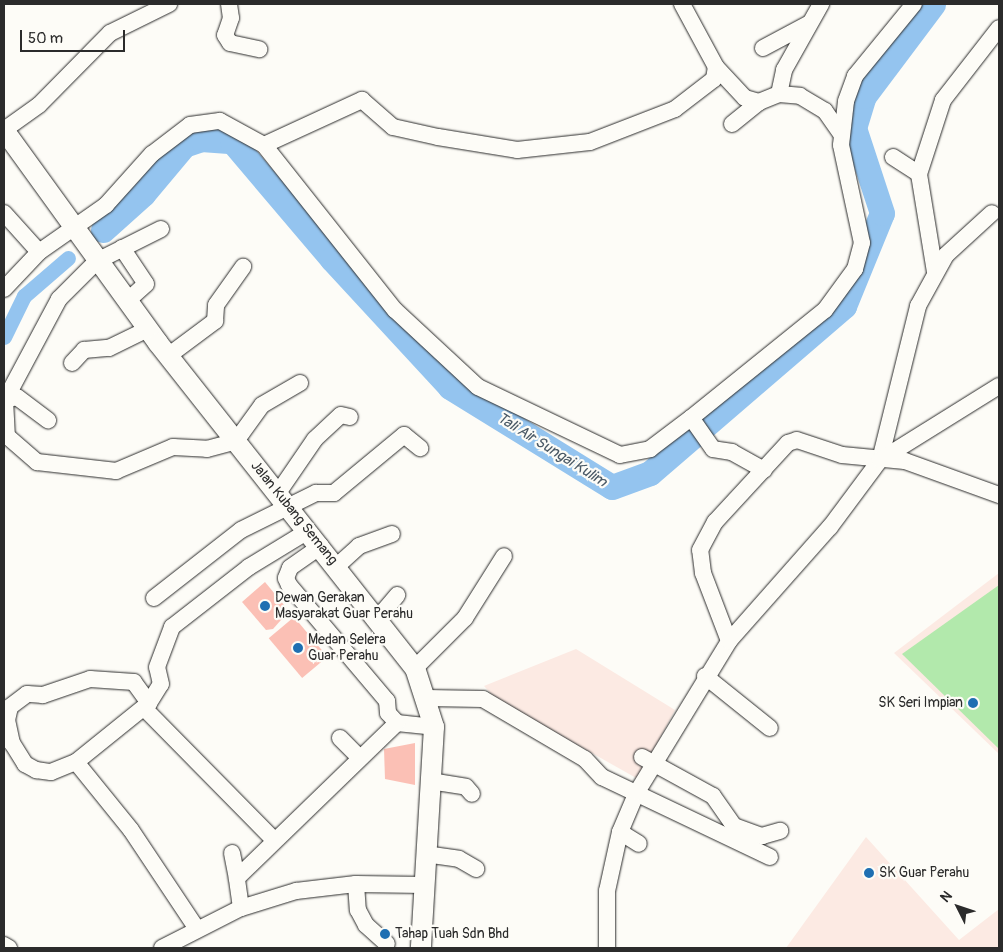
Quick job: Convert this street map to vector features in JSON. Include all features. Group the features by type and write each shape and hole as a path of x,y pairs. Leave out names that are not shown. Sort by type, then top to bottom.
{"main road":[{"name":"Jalan Kubang Semang","path":"4,130 73,229 168,356 321,546 415,668 427,698 434,727 425,854 422,948"}],"street":[{"path":"4,130 39,105 110,33 169,4"},
{"path":"229,4 231,18 225,35 230,43 259,49"},
{"path":"682,4 716,67 744,98 759,102"},
{"path":"4,289 39,252 106,205 152,154 190,125 220,121 264,145 395,310 478,386 620,455 650,449 693,421 825,310 855,269 862,243 842,135 846,101 855,76 914,4"},
{"path":"779,94 784,70 821,6"},
{"path":"763,48 802,30 821,6"},
{"path":"935,272 919,174 943,100 999,28"},
{"path":"264,145 362,100 393,128 438,137 517,150 590,142 675,109 714,79 716,67"},
{"path":"732,124 759,102 779,94 800,96 825,111 842,135"},
{"path":"893,157 919,174"},
{"path":"4,213 39,252"},
{"path":"880,460 918,306 946,255 992,213"},
{"path":"161,229 97,260 59,299 5,400 7,436 37,462 116,472 173,448 207,449 236,441 262,405 300,383"},
{"path":"122,248 146,284 127,301"},
{"path":"168,356 215,321 216,305 243,267"},
{"path":"72,363 84,350 109,348 148,329"},
{"path":"607,948 607,891 620,832 638,792 648,760 729,641 830,527 880,460 999,386"},
{"path":"5,400 17,397 48,420"},
{"path":"278,493 315,439 342,415 350,417"},
{"path":"693,421 713,449 732,452 764,470"},
{"path":"154,598 241,530 291,509 316,493 334,494 404,434 420,448"},
{"path":"729,641 703,573 700,550 715,522 788,443 797,440 842,455 905,461 999,494"},
{"path":"274,840 218,788 147,706 134,682 90,679 43,695 27,694 7,704 7,720 12,743 25,764 51,772 76,762 147,706 161,684 157,667 172,627 249,567 308,531"},
{"path":"336,566 359,546 392,534"},
{"path":"321,546 290,568 286,578 387,701 388,713 397,723 434,727"},
{"path":"415,668 465,618 504,556"},
{"path":"378,618 397,595"},
{"path":"705,676 770,728"},
{"path":"427,698 483,699 585,759 602,777 638,792 770,857"},
{"path":"237,878 274,840 397,723"},
{"path":"340,738 360,758"},
{"path":"648,760 713,796 734,826 762,836 780,831"},
{"path":"76,762 131,830 197,929"},
{"path":"430,780 466,787 472,794"},
{"path":"620,832 639,844"},
{"path":"232,852 241,908"},
{"path":"425,854 459,859 476,869"},
{"path":"162,948 241,908 296,891 356,884 424,885"},
{"path":"356,884 358,910 366,925 387,944"},
{"path":"4,945 9,948"}],"shaded area":[{"name":"SK Seri Impian","path":"999,573 999,754 894,653"},
{"path":"576,649 675,710 638,779 496,699 484,686"},
{"name":"SK Guar Perahu","path":"866,837 959,940 999,909 999,948 786,948"}],"green space":[{"name":"SK Seri Impian","path":"999,585 999,749 902,654"}],"building":[{"name":"Dewan Gerakan Masyarakat Guar Perahu","path":"265,582 289,611 273,629 266,630 242,602"},
{"name":"Medan Selera Guar Perahu","path":"294,617 327,657 302,678 269,638"},
{"path":"415,743 415,785 385,779 384,749"}],"waterway":[{"name":"Tali Air Sungai Kulim","path":"103,230 143,194 184,145 201,139 232,141 332,259 450,387 612,487 650,473 844,306 882,213 854,128 864,96 933,4"},
{"name":"Tali Air Sungai Kulim","path":"4,337 24,296 68,258"}],"place":[{"name":"Dewan Gerakan Masyarakat Guar Perahu","path":"265,606"},
{"name":"Medan Selera Guar Perahu","path":"298,648"},
{"name":"SK Seri Impian","path":"973,703"},
{"name":"SK Guar Perahu","path":"869,873"},
{"name":"Tahap Tuah Sdn Bhd","path":"385,934"}]}
